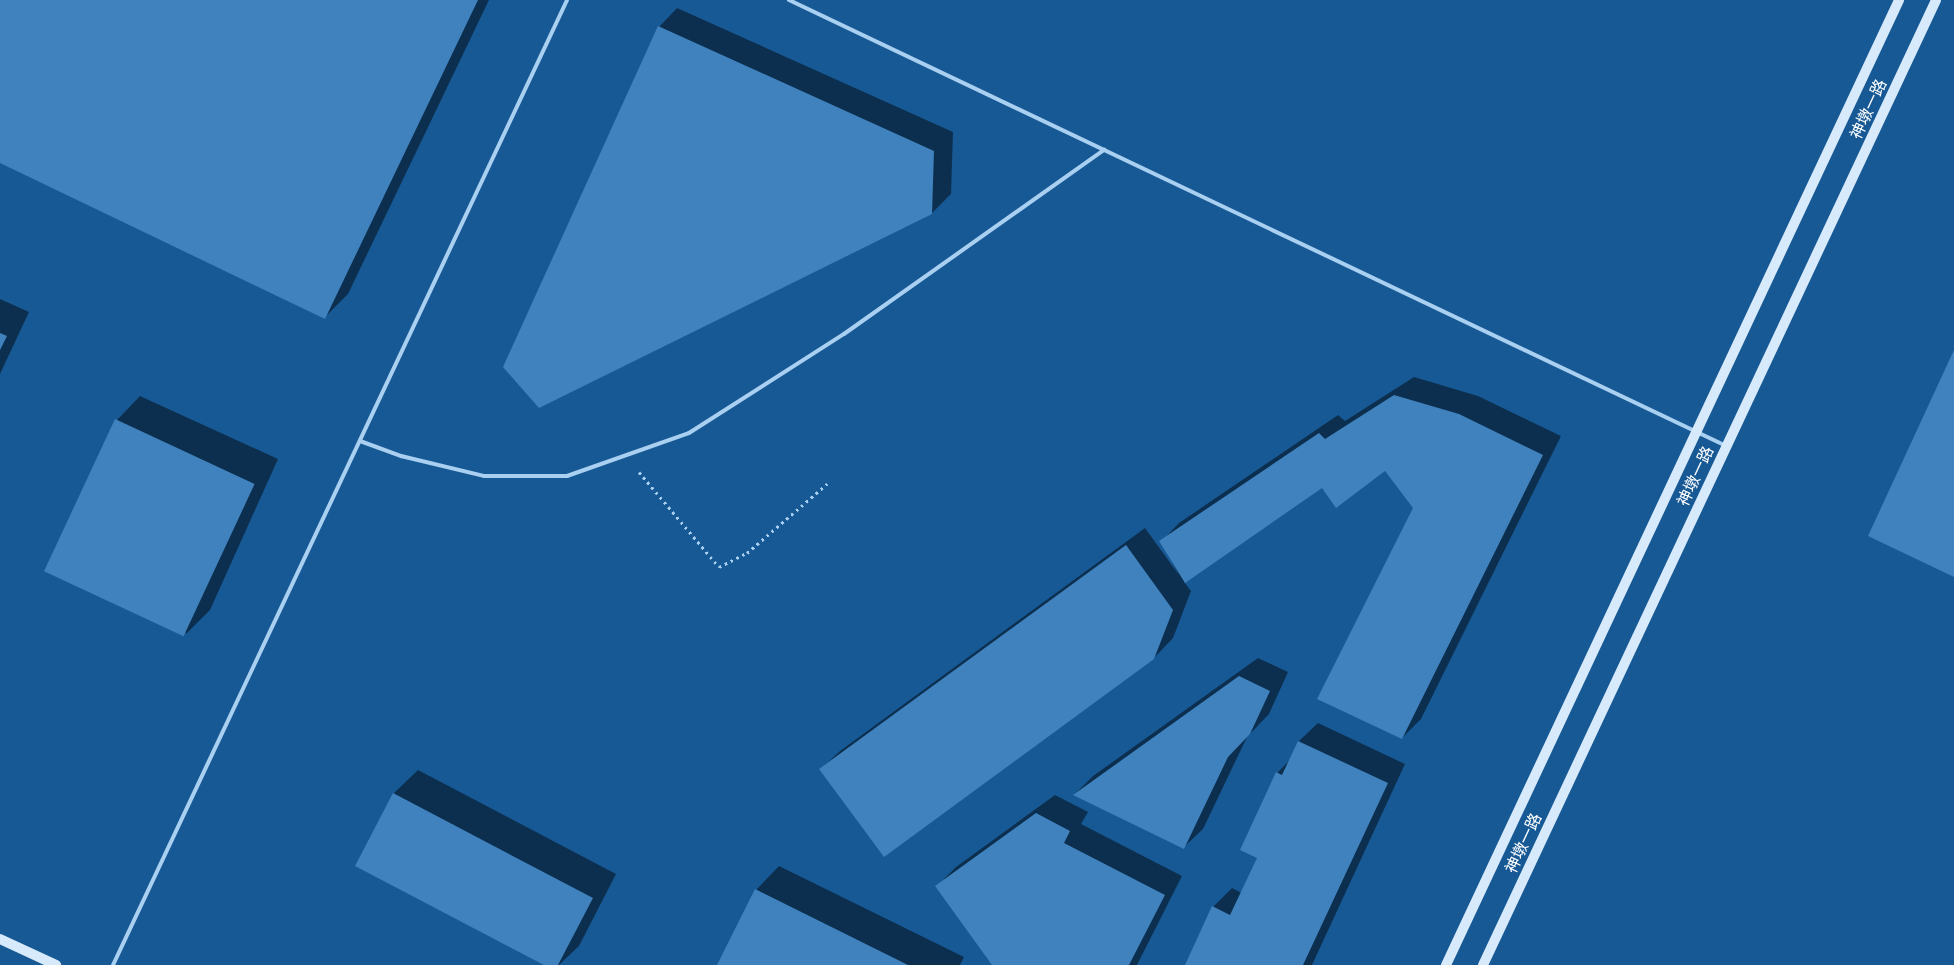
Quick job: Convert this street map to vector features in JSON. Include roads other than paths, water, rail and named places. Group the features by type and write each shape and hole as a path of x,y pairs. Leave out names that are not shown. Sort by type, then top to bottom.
{"main road":[{"name":"神墩一路","path":"1446,965 1899,0"},
{"name":"神墩一路","path":"1482,965 1936,0"},
{"path":"0,939 56,965"}],"lane":[{"path":"113,965 567,0"},
{"path":"789,0 1726,446"},
{"path":"360,441 401,456 484,476 567,476 689,433 844,334 1104,150"}]}
